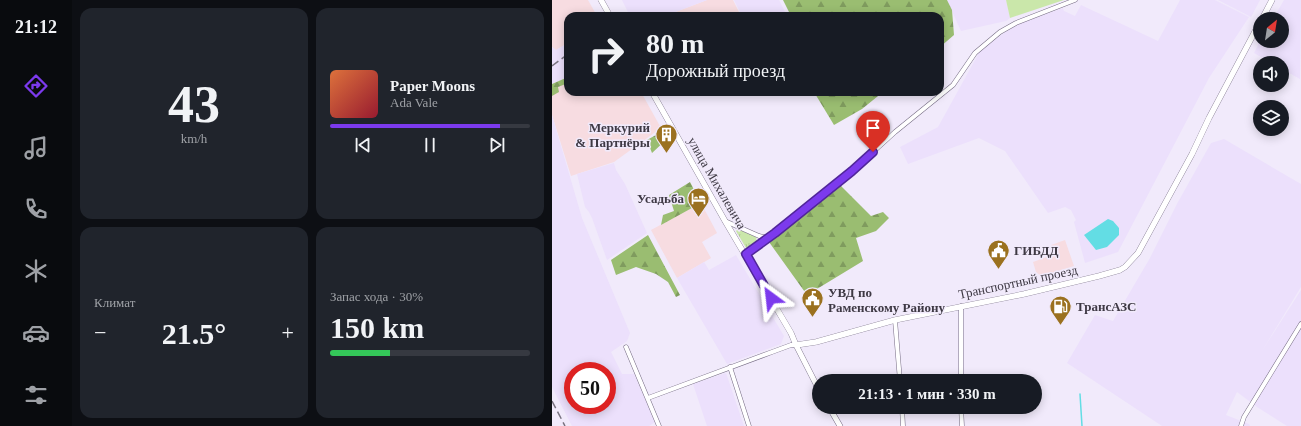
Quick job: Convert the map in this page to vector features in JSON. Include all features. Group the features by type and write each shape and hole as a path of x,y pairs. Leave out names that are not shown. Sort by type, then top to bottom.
{"main road":[{"path":"601,0 608,12"},
{"path":"1266,12 1272,0"},
{"name":"Транспортный проезд","path":"796,345 816,342 894,320 1024,294 1120,270 1131,262 1138,253 1192,154 1209,118 1253,35"},
{"name":"улица Михалевича","path":"654,96 725,222 746,254 791,333 796,345"}],"street":[{"path":"944,92 953,85 975,53 1000,32 1016,23 1075,0"},
{"path":"746,254 775,233 852,171 895,132 939,96"},
{"path":"725,222 759,236 768,236 775,233"},
{"path":"961,306 961,374"},
{"path":"894,320 899,374"},
{"path":"1241,426 1244,417 1301,324"},
{"name":"Транспортный проезд","path":"648,398 790,345 796,345"},
{"name":"улица Михалевича","path":"796,345 812,376"},
{"path":"626,347 660,426"},
{"path":"730,368 749,426"},
{"path":"833,414 840,426"},
{"path":"902,414 903,426"},
{"path":"961,414 962,426"}],"shaded area":[{"path":"552,0 588,0 595,12 564,12 564,45 556,50 552,47"},
{"path":"622,0 707,0 676,12 628,12"},
{"path":"707,0 733,0 739,12 676,12"},
{"path":"734,0 779,0 785,12 740,12"},
{"path":"947,0 1006,0 1010,18 1006,21 961,31"},
{"path":"1180,0 1215,0 1249,17 1209,78 1118,252 1085,263 1074,222 1076,220 1071,210 1065,207 1048,213 1005,151 979,138 908,164 900,147 938,127 980,51 1015,25 1063,8 1064,11 1075,16 1081,5 1158,41"},
{"path":"1218,0 1260,0 1251,17"},
{"path":"1284,0 1301,0 1300,79 1289,73 1289,56 1259,56 1254,53 1256,48 1289,48 1289,12 1277,12"},
{"path":"564,45 564,80 552,84 552,47 556,50"},
{"path":"564,80 564,96 643,96 661,128 614,162 571,176 552,115 552,84"},
{"path":"552,115 582,218 630,333 627,341 611,352 616,362 564,362 564,410 552,387"},
{"path":"1224,139 1301,184 1301,287 1262,351 1301,290 1301,426 1287,426 1237,392 1226,415 1249,424 1250,426 1162,426 1067,363 1095,315 1113,321 1150,258 1178,202 1211,143"},
{"path":"614,163 647,233 607,260 592,218 585,207 577,174"},
{"path":"701,203 717,233 702,242 711,258 677,278 651,230"},
{"path":"1065,240 1074,266 1041,276 1036,272 1033,262 1055,254 1051,245"},
{"path":"736,255 784,336 781,344 727,364 677,278 704,262 709,270"},
{"path":"616,362 622,374 634,374 655,422 649,426 572,426 566,414 616,414"},
{"path":"726,373 744,426 707,426 693,384"}],"green space":[{"path":"783,0 947,0 952,10 954,35 944,44 944,12 789,12"},
{"path":"1006,0 1064,0 1010,18"},
{"path":"564,79 564,85 558,87 559,92 552,96 552,84"},
{"path":"816,96 878,96 862,109 834,125"},
{"path":"663,127 668,134 667,139 652,153 647,140 656,135"},
{"path":"690,182 701,203 661,225 663,215 674,211 669,195"},
{"path":"840,185 871,216 883,212 889,218 876,231 856,238 863,261 807,295 769,242"},
{"path":"738,229 756,237 757,242 749,248 746,248 736,231"},
{"path":"648,235 680,295 676,297 668,282 656,274 636,267 616,275 611,260"}],"water":[{"path":"1108,219 1113,221 1119,228 1119,235 1107,247 1096,250 1084,235"}],"waterway":[{"path":"1080,394 1082,426"}],"railway":[{"path":"552,66 564,57"},
{"path":"552,401 565,426"}],"place":[{"name":"Меркурий & Партнёры","path":"666,154"},
{"name":"Усадьба","path":"699,218"},
{"name":"ГИБДД","path":"999,270"},
{"name":"УВД по Раменскому Району","path":"812,318"},
{"name":"ТрансАЗС","path":"1061,326"}],"route":[{"path":"771,298 746,254 775,233 852,171 873,152"}]}
